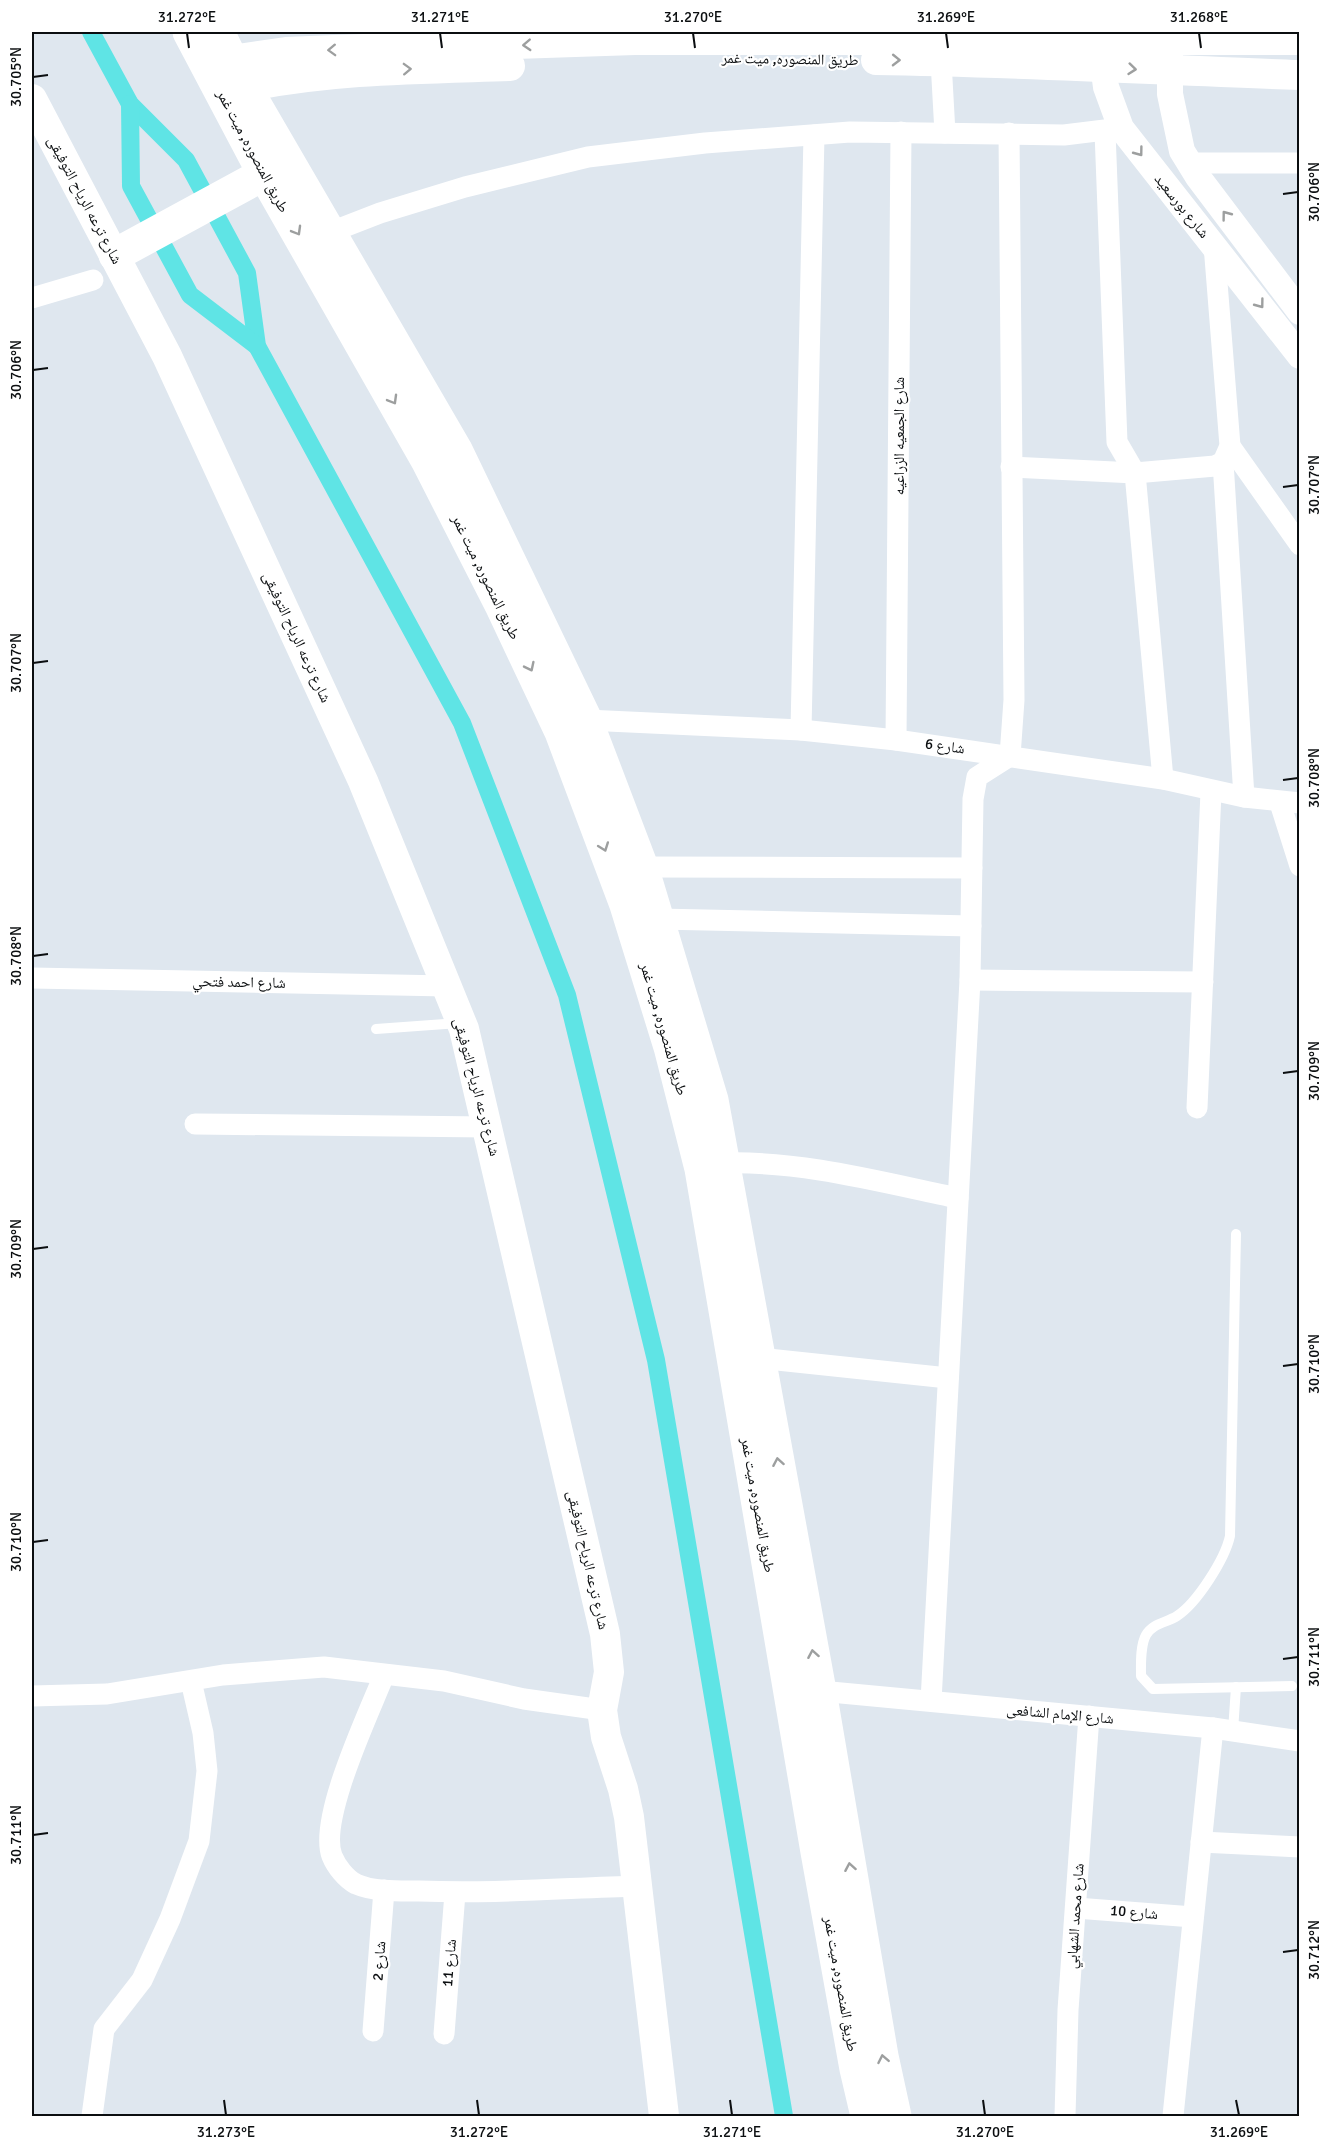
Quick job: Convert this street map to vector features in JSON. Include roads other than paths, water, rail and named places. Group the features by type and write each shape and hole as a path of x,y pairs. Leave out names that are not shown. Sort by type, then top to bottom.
{"highway":[{"name":"طريق المنصوره, ميت غمر","path":"189,32 264,174 427,460 574,726 679,1078 698,1159 819,1863 856,2069 867,2116"},
{"name":"طريق المنصوره, ميت غمر","path":"231,59 456,450 574,726 642,867 704,1069 724,1163 820,1691 882,2056 895,2116"},
{"path":"127,249 264,174"}],"main road":[{"name":"طريق المنصوره, ميت غمر","path":"231,59 290,65 638,57 941,61 1101,46 1253,36 1299,40"},
{"name":"طريق المنصوره, ميت غمر","path":"290,65 367,45 416,39 635,40 1101,46 1168,72 1299,75"},
{"name":"شارع ترعه الرياح التوفيقى","path":"32,99 127,249 167,356 363,781 462,1023 605,1634 609,1672 602,1710 606,1737 629,1817 664,2116"}],"street":[{"name":"شارع بورسعيد","path":"1171,41 1168,72 1178,138 1189,163 1299,312"},
{"name":"شارع بورسعيد","path":"1101,46 1113,130 1214,245 1299,356"},
{"path":"941,61 945,133"},
{"path":"331,232 380,213 465,187 588,157 705,143 814,135 901,132 1064,135 1113,130 1117,442 1135,473 1163,779"},
{"name":"شارع الجمعيه الزراعيه","path":"896,740 901,132"},
{"path":"931,1701 970,980 973,799 977,777 1010,756 1014,700 1009,133"},
{"path":"801,730 814,135"},
{"path":"1189,163 1299,163"},
{"path":"1214,245 1244,798"},
{"path":"1234,270 1255,253"},
{"path":"32,298 93,280"},
{"path":"1011,467 1135,473 1215,466 1227,454"},
{"path":"1227,454 1299,545"},
{"name":"شارع 6","path":"574,726 801,730 896,740 1163,779 1211,792 1290,803"},
{"path":"1197,1108 1211,792"},
{"path":"1290,803 1299,866"},
{"path":"642,867 972,868"},
{"path":"658,919 971,926"},
{"name":"شارع احمد فتحي","path":"32,978 447,986"},
{"path":"970,980 1203,982"},
{"path":"195,1124 488,1127"},
{"path":"724,1163 763,1162 814,1167 958,1198"},
{"path":"759,1358 948,1378"},
{"path":"36,1689 107,1694 276,1669 324,1667 444,1681 524,1700 602,1710"},
{"path":"384,1675 339,1788 330,1835 332,1856 343,1874 356,1884 384,1890 455,1893 638,1886"},
{"path":"92,2116 104,2029 142,1980 170,1919 199,1841 207,1771 203,1733 191,1681"},
{"name":"شارع الإمام الشافعى","path":"820,1691 1089,1716 1223,1730 1299,1741"},
{"name":"شارع محمد الشهابي","path":"1065,2116 1068,2010 1089,1716"},
{"path":"1173,2116 1201,1842 1223,1730"},
{"path":"1201,1842 1299,1847"},
{"name":"شارع 2","path":"374,2031 384,1890"},
{"name":"شارع 11","path":"444,2034 455,1893"},
{"name":"شارع 10","path":"1076,1908 1193,1917"}],"lane":[{"path":"376,1029 462,1023"},
{"path":"1236,1234 1228,1545 1221,1560 1187,1608 1148,1632 1142,1644 1141,1670 1144,1682 1153,1689 1292,1686"},
{"path":"1223,1730 1236,1687"}],"waterway":[{"path":"91,32 130,104 186,160 247,273 257,346 462,723 567,995 656,1360 784,2116"},
{"path":"130,104 131,186 190,295 257,346"}]}
